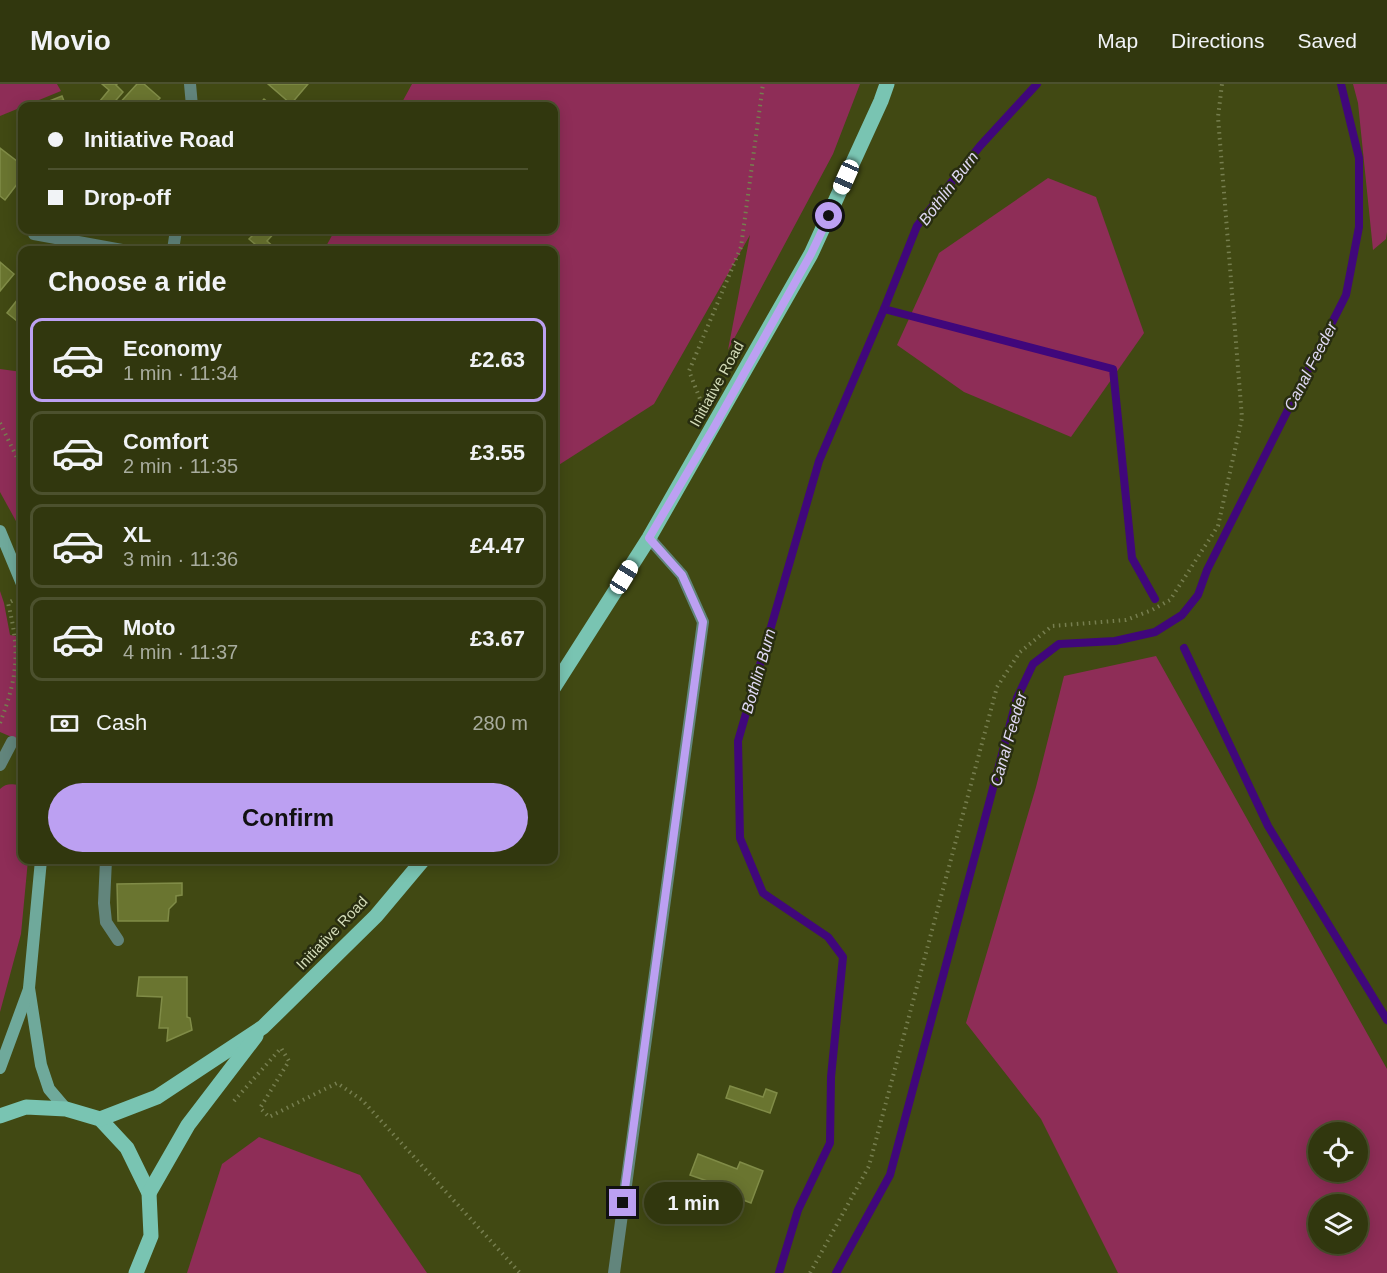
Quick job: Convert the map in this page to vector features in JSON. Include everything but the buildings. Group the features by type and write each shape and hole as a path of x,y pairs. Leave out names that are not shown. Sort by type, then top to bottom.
{"main road":[{"name":"Initiative Road","path":"558,681 649,538 811,254 887,84"},
{"path":"0,531 18,574"},
{"path":"41,864 29,987 40,1065 49,1089 66,1109"},
{"name":"Initiative Road","path":"149,1193 188,1125 263,1027 376,916 420,864"},
{"path":"0,1068 29,987"},
{"name":"Initiative Road","path":"100,1119 157,1097 263,1027"},
{"path":"0,1116 26,1107 66,1109 100,1119 127,1148 149,1193 151,1236 136,1273"}],"street":[{"path":"190,84 192,102"},
{"path":"34,234 100,246"},
{"path":"614,1273 703,622 682,575 649,538"},
{"path":"0,765 12,742"},
{"path":"106,864 105,922 118,940"}],"path":[{"path":"713,429 689,371 741,247 762,84"},
{"path":"810,1273 869,1166 997,687 1020,652 1052,626 1126,620 1170,600 1218,526 1242,418 1218,117 1222,84"},
{"path":"0,423 18,459"},
{"path":"0,723 14,679 16,656 15,633 8,603 18,598"},
{"path":"226,1110 281,1048 289,1061 260,1107 269,1117 337,1083 362,1100 520,1273"}],"shaded area":[{"path":"0,84 57,84 61,91 34,102 18,102 18,109 0,116"},
{"path":"412,84 860,84 833,154 728,350 750,235 654,404 558,465 558,246 326,246 333,234 558,234 558,102 402,102"},
{"path":"1353,84 1387,84 1387,232 1386,239 1373,250 1358,103"},
{"path":"1048,178 1096,197 1144,333 1071,437 964,392 897,345 939,253"},
{"path":"0,369 18,371 18,525 0,492"},
{"path":"0,591 10,635 18,636 18,740 0,732"},
{"path":"1156,656 1387,1069 1387,1273 1118,1273 1041,1119 966,1023 1036,787 1064,676"},
{"path":"11,784 18,785 18,864 28,864 21,934 0,1012 0,789"},
{"path":"259,1137 360,1175 427,1273 187,1273 222,1164"}],"waterway":[{"name":"Bothlin Burn","path":"779,1273 798,1210 830,1143 831,1077 843,957 828,937 763,893 740,838 738,741 819,461 917,226 980,146 1037,84"},
{"name":"Canal Feeder","path":"836,1273 890,1175 1017,698 1033,664 1059,644 1115,641 1155,632 1182,615 1198,595 1207,570 1346,295 1359,227 1359,158 1341,84"},
{"path":"884,309 1113,369 1132,558 1155,599"},
{"path":"1184,648 1268,826 1387,1020"}],"route":[{"path":"623,1203 703,622 682,575 649,538 811,254 829,216"}]}
